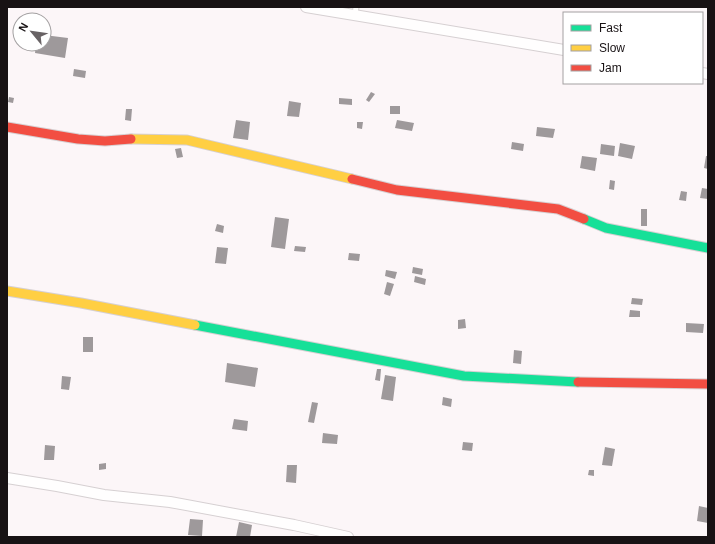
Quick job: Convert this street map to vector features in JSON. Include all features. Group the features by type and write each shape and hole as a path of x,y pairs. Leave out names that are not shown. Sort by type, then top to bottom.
{"street":[{"path":"306,7 355,11 563,50"},
{"path":"7,127 78,139 98,140 163,138 187,140 302,166 397,190 558,209 606,228 708,248"},
{"path":"7,291 81,303 464,376 599,383 708,384"},
{"path":"7,478 104,495 170,502 294,525 348,537"}],"building":[{"path":"52,36 68,38 65,58 35,53 52,52"},
{"path":"74,69 86,71 85,78 73,76"},
{"path":"371,92 375,94 369,102 366,100"},
{"path":"9,97 14,98 13,103 8,102"},
{"path":"339,98 352,99 352,105 339,104"},
{"path":"289,101 301,103 299,117 287,116"},
{"path":"390,106 400,106 400,114 390,114"},
{"path":"126,109 132,109 131,121 125,120"},
{"path":"236,120 250,122 248,140 233,138"},
{"path":"397,120 414,123 412,131 395,128"},
{"path":"357,122 363,122 362,129 357,128"},
{"path":"537,127 555,129 553,138 536,136"},
{"path":"512,142 524,144 523,151 511,149"},
{"path":"620,143 635,146 632,159 618,156"},
{"path":"601,144 615,146 614,156 600,154"},
{"path":"181,148 183,157 177,158 175,149"},
{"path":"582,156 597,158 595,171 580,168"},
{"path":"706,156 708,156 708,169 704,168"},
{"path":"610,180 615,181 614,190 609,189"},
{"path":"702,188 708,189 708,199 700,198"},
{"path":"681,191 687,192 686,201 679,200"},
{"path":"641,209 647,209 647,226 641,226"},
{"path":"275,217 289,219 285,249 271,247"},
{"path":"217,224 224,226 223,233 215,231"},
{"path":"295,246 306,247 305,252 294,251"},
{"path":"217,247 228,248 226,264 215,263"},
{"path":"349,253 360,254 359,261 348,260"},
{"path":"413,267 423,269 422,275 412,273"},
{"path":"386,270 397,272 395,279 385,276"},
{"path":"415,276 426,279 425,285 414,282"},
{"path":"387,282 394,284 390,296 384,294"},
{"path":"632,298 643,299 642,305 631,304"},
{"path":"630,310 640,311 640,317 629,317"},
{"path":"465,319 466,328 458,329 458,320"},
{"path":"686,323 704,324 703,333 686,332"},
{"path":"83,337 93,337 93,352 83,352"},
{"path":"514,350 522,351 521,364 513,363"},
{"path":"227,363 258,368 255,387 225,382"},
{"path":"377,369 381,369 380,381 375,380"},
{"path":"385,375 396,377 393,401 381,399"},
{"path":"62,376 71,377 69,390 61,389"},
{"path":"443,397 452,399 451,407 442,405"},
{"path":"312,402 318,403 314,423 308,422"},
{"path":"234,419 248,421 247,431 232,429"},
{"path":"323,433 338,435 337,444 322,443"},
{"path":"463,442 473,443 472,451 462,450"},
{"path":"45,445 55,446 54,460 44,460"},
{"path":"605,447 615,449 612,466 602,465"},
{"path":"106,463 106,469 99,470 99,464"},
{"path":"287,465 297,465 296,483 286,482"},
{"path":"589,470 594,470 594,476 588,475"},
{"path":"699,506 708,508 708,523 697,521"},
{"path":"190,519 203,520 202,536 188,535"},
{"path":"239,522 252,525 250,537 236,537"}],"traffic: fast":[{"path":"584,219 606,228 708,248"},
{"path":"195,325 464,376 578,382"}],"traffic: slow":[{"path":"131,139 187,140 352,179"},
{"path":"7,291 81,303 195,325"}],"traffic: jam":[{"path":"7,127 78,139 105,141 131,139"},
{"path":"352,179 397,190 558,209 584,219"},
{"path":"578,382 708,384"}]}
